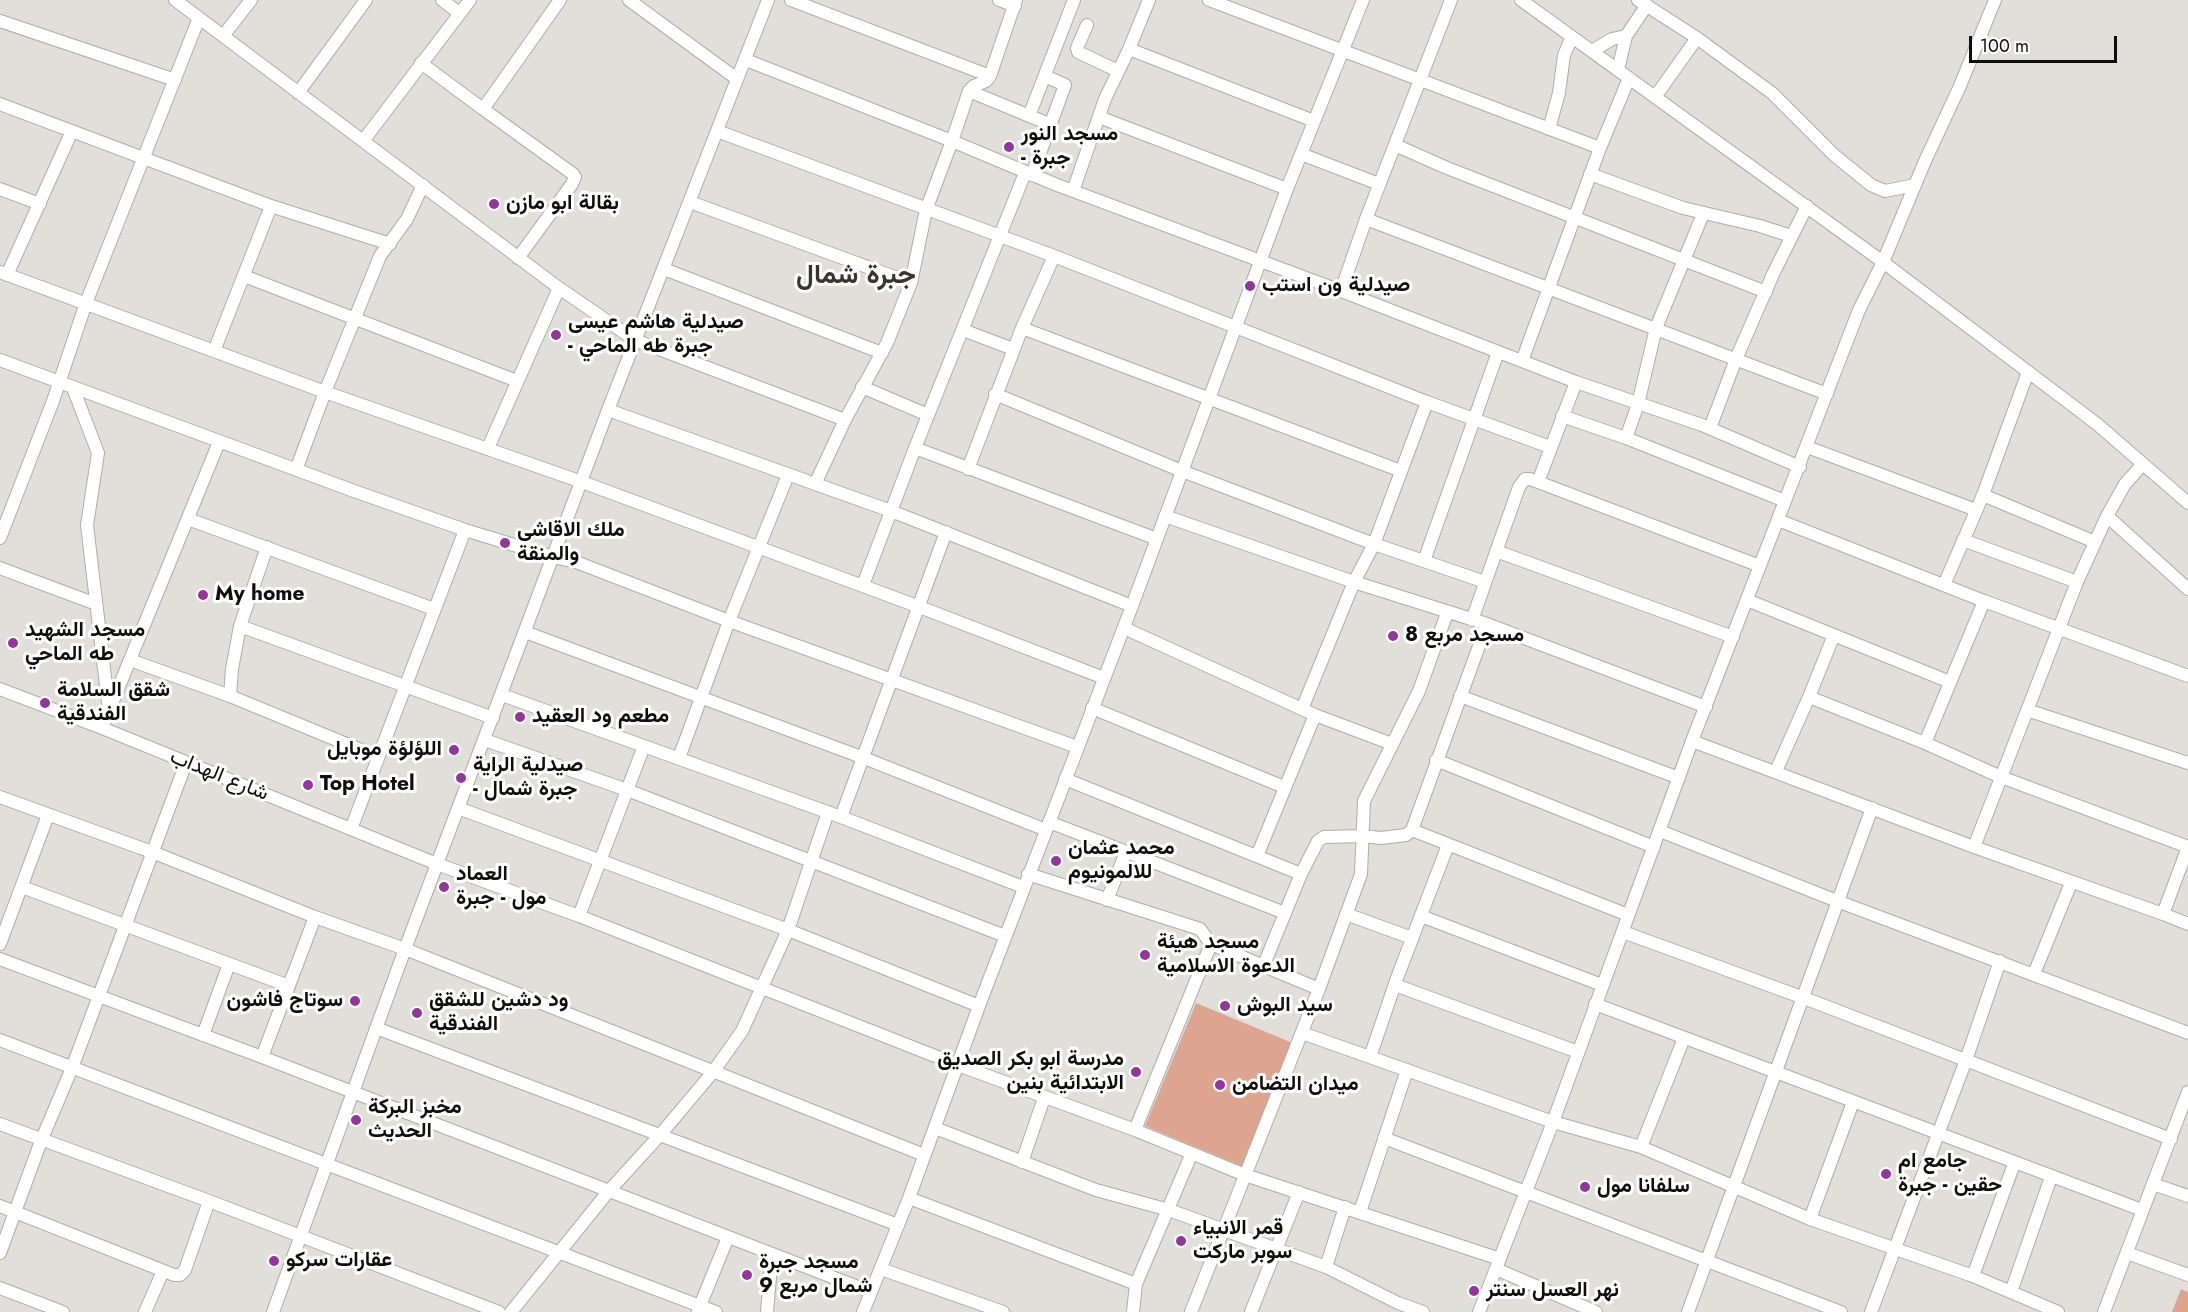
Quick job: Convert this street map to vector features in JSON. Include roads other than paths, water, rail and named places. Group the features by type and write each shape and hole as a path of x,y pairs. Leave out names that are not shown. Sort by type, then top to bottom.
{"street":[{"path":"175,0 518,258 635,340 845,420"},
{"path":"223,36 251,0"},
{"path":"298,93 366,0"},
{"path":"442,0 459,13"},
{"path":"363,141 470,0"},
{"path":"483,109 560,0"},
{"path":"629,0 737,79"},
{"path":"275,1312 351,1091 608,410 768,0"},
{"path":"791,0 990,76"},
{"path":"815,484 845,420 882,353 910,283 926,210 969,91 990,76 1016,3 999,0"},
{"path":"1029,116 1074,0"},
{"path":"1073,191 1105,99 1149,0"},
{"path":"1209,0 1600,148"},
{"path":"863,1312 909,1198 1023,887 1124,628 1300,154 1363,0"},
{"path":"1341,291 1366,219 1450,0"},
{"path":"1521,0 1883,262 2097,424 2188,503"},
{"path":"1479,1312 1553,1122 1692,741 1859,310 1883,262 1995,0"},
{"path":"1618,70 1626,36 1642,2 1697,38 1772,93 1834,155 1871,185 1885,191 1915,185"},
{"path":"0,538 33,454 86,303 200,18"},
{"path":"0,21 175,80"},
{"path":"1087,25 1077,48 1078,52 1118,71"},
{"path":"1592,51 1612,39 1626,36"},
{"path":"1549,129 1559,93 1564,55 1572,37"},
{"path":"1655,97 1697,38"},
{"path":"1129,49 1314,121"},
{"path":"746,60 952,141 1028,174 1576,382 1710,428 1800,467"},
{"path":"422,63 575,177 518,258"},
{"path":"863,585 928,415 1065,85 1045,76"},
{"path":"1522,361 1590,174 1629,78"},
{"path":"969,91 1049,124"},
{"path":"0,104 271,206 390,244"},
{"path":"1099,117 1287,189"},
{"path":"72,131 40,204 4,273 325,392 488,448 863,585 1104,678"},
{"path":"717,131 1054,256 1427,402 1550,447"},
{"path":"1395,145 1447,168 1766,292"},
{"path":"1300,154 1380,184"},
{"path":"1590,174 1658,201 1791,236"},
{"path":"296,470 380,256 407,219 423,185"},
{"path":"0,189 40,204"},
{"path":"690,202 910,283"},
{"path":"214,351 271,206"},
{"path":"1710,428 1736,359 1791,236 1807,206"},
{"path":"1626,438 1638,404 1656,328 1703,214"},
{"path":"1366,219 1827,394"},
{"path":"968,469 1013,349 1054,256"},
{"path":"664,268 882,353"},
{"path":"244,276 517,381"},
{"path":"488,448 559,288"},
{"path":"1022,328 1401,471"},
{"path":"963,330 1013,349"},
{"path":"1424,561 1498,352"},
{"path":"0,360 219,442 465,530 576,562 729,621 1077,747"},
{"path":"1944,585 1983,495 2028,372"},
{"path":"1538,482 1576,382"},
{"path":"862,387 928,415"},
{"path":"73,388 98,453 87,525 109,711"},
{"path":"995,394 1182,471 1374,544 1485,582"},
{"path":"1302,709 1354,582 1374,544 1427,402"},
{"path":"608,410 891,511 1132,606"},
{"path":"1562,416 1626,438 1785,501"},
{"path":"102,728 219,442"},
{"path":"1807,447 1976,510"},
{"path":"915,448 1156,539"},
{"path":"1974,847 2077,582 2107,516 2125,484 2143,464"},
{"path":"679,758 729,621 788,475"},
{"path":"1472,620 1522,481 1530,479 1760,566"},
{"path":"1983,495 2095,542"},
{"path":"1165,516 1354,582 1487,624 1706,706"},
{"path":"2107,516 2188,590"},
{"path":"188,519 434,609"},
{"path":"1778,520 1984,601 2188,676"},
{"path":"351,829 465,530"},
{"path":"841,817 946,532"},
{"path":"1963,540 2077,582"},
{"path":"230,696 232,669 240,626 267,548"},
{"path":"1496,551 1733,637"},
{"path":"0,568 96,604"},
{"path":"1747,600 1950,682"},
{"path":"1925,743 1984,601"},
{"path":"1191,1312 1302,1033 1361,874 1364,801 1419,691 1447,613"},
{"path":"1263,967 1301,874 1314,847 1324,837 1381,838 1406,835 1412,830 1487,624"},
{"path":"240,626 493,718"},
{"path":"1124,628 1315,715 1392,744"},
{"path":"525,633 1047,826 1126,852 1285,913"},
{"path":"1776,771 1834,635"},
{"path":"130,660 230,696 378,757"},
{"name":"شارع الهداب","path":"0,689 437,864 579,916 958,1065 1135,1130 1245,1175 1360,1212 1498,1264 1596,1312"},
{"path":"501,695 828,812 1023,887"},
{"path":"1460,696 1679,778"},
{"path":"1809,697 1925,743 2001,777 2188,847 2163,914"},
{"path":"1092,708 1284,787"},
{"path":"2027,710 2188,763"},
{"path":"1257,856 1315,715"},
{"path":"485,740 627,790 1005,936"},
{"path":"1692,741 2071,883 2188,924"},
{"path":"579,916 644,746"},
{"path":"1436,760 1654,847"},
{"path":"0,1253 186,763"},
{"path":"1065,779 1301,874"},
{"path":"0,797 152,852 315,917 405,949 924,1155"},
{"path":"458,808 788,930 979,1006"},
{"path":"1688,1312 1872,808"},
{"path":"511,1312 608,1192 713,1072 742,1031 788,930 828,812"},
{"path":"0,944 48,815"},
{"path":"1412,830 1628,915"},
{"path":"1660,831 1837,901 2188,1033"},
{"path":"1370,1057 1448,845"},
{"path":"1107,900 1126,852"},
{"path":"1028,874 1200,929 1211,944 1319,989"},
{"path":"2034,974 2071,883"},
{"path":"22,887 289,986"},
{"path":"1346,915 1412,939"},
{"path":"1421,916 1602,985"},
{"path":"262,1057 315,917"},
{"path":"1623,932 1804,998 2171,1139"},
{"path":"1135,1130 1211,944"},
{"path":"0,959 351,1091 871,1292"},
{"path":"1871,1312 1966,1060 2000,961"},
{"path":"203,1035 228,964"},
{"path":"1395,985 1578,1052"},
{"path":"1596,1004 2014,1164 2142,1210"},
{"path":"376,1028 898,1225"},
{"path":"1302,1033 1553,1122 1641,1147 1810,1219 1973,1276 2058,1312"},
{"path":"1641,1147 1684,1038"},
{"path":"0,1040 561,1251 698,1309 716,1312"},
{"path":"1360,1212 1407,1070"},
{"path":"2104,1312 2188,1092"},
{"path":"1022,1162 1044,1098"},
{"path":"1810,1219 1853,1102"},
{"path":"0,1124 500,1312"},
{"path":"934,1128 1096,1190 1169,1210 1326,1267 1398,1303 1423,1312"},
{"path":"1384,1138 1841,1312"},
{"path":"1133,1312 1136,1284 1192,1153"},
{"path":"1973,1276 2014,1164"},
{"path":"2011,1292 2051,1177"},
{"path":"2154,1184 2188,1196"},
{"path":"1251,1312 1299,1192"},
{"path":"909,1198 1136,1284"},
{"path":"0,1206 162,1271 180,1275 185,1270 209,1201"},
{"path":"1326,1267 1345,1207"},
{"path":"698,1309 728,1237"},
{"path":"2127,1253 2188,1275"},
{"path":"767,1312 772,1254"},
{"path":"881,1269 1003,1312"},
{"path":"145,1312 162,1271"},
{"path":"0,1288 63,1312"}],"place":[{"name":"مسجد النور - جبرة","path":"1009,147"},
{"name":"بقالة ابو مازن","path":"494,204"},
{"name":"صيدلية ون استب","path":"1250,286"},
{"name":"صيدلية هاشم عيسى - جبرة طه الماحي","path":"556,335"},
{"name":"ملك الاقاشي والمنقة","path":"505,543"},
{"name":"My home","path":"203,595"},
{"name":"مسجد مربع 8","path":"1393,636"},
{"name":"مسجد الشهيد طه الماحي","path":"13,643"},
{"name":"شقق السلامة الفندقية","path":"45,703"},
{"name":"مطعم ود العقيد","path":"520,717"},
{"name":"اللؤلؤة موبايل","path":"454,750"},
{"name":"صيدلية الراية - جبرة شمال","path":"461,778"},
{"name":"Top Hotel","path":"308,785"},
{"name":"محمد عثمان للالمونيوم","path":"1056,861"},
{"name":"العماد مول - جبرة","path":"444,887"},
{"name":"مسجد هيئة الدعوة الاسلامية","path":"1145,955"},
{"name":"سوتاج فاشون","path":"355,1001"},
{"name":"سيد البوش","path":"1225,1006"},
{"name":"ود دشين للشقق الفندقية","path":"417,1013"},
{"name":"مدرسة ابو بكر الصديق الابتدائية بنين","path":"1136,1072"},
{"name":"ميدان التضامن","path":"1220,1085"},
{"name":"مخبز البركة الحديث","path":"356,1120"},
{"name":"جامع ام حقين - جبرة","path":"1886,1174"},
{"name":"سلفانا مول","path":"1585,1187"},
{"name":"قمر الانبياء سوبر ماركت","path":"1181,1241"},
{"name":"عقارات سركو","path":"274,1261"},
{"name":"مسجد جبرة شمال مربع 9","path":"747,1275"},
{"name":"نهر العسل سنتر","path":"1474,1291"}],"district":[{"name":"جبرة شمال","path":"856,276"}]}
